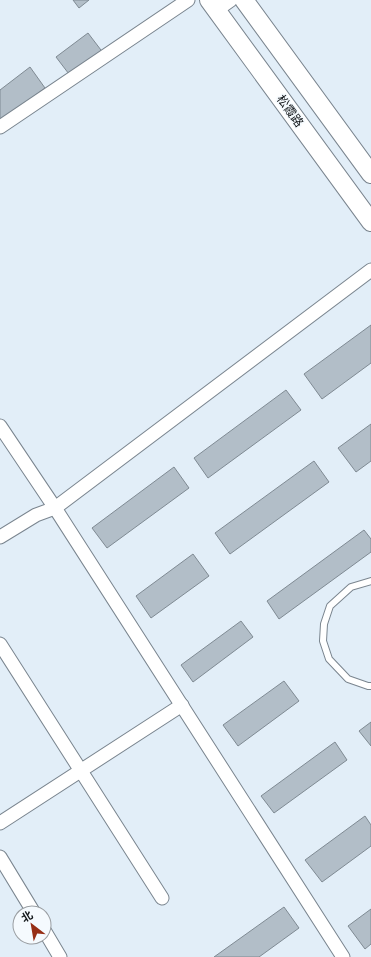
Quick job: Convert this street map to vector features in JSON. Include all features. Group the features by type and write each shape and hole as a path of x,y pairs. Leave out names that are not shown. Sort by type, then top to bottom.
{"main road":[{"path":"244,0 371,174"},
{"name":"松霞路","path":"219,3 371,222"}],"street":[{"path":"0,128 188,0"},
{"path":"0,538 36,515 56,508 371,270"},
{"path":"0,426 56,508 343,957"},
{"path":"0,644 162,898"},
{"path":"0,823 182,705"},
{"path":"0,857 29,905"},
{"path":"52,944 60,957"}],"lane":[{"path":"371,581 351,587 330,606 324,624 323,642 329,659 348,679 371,686"}],"building":[{"path":"73,0 89,0 79,8"},
{"path":"88,33 104,54 72,78 56,57"},
{"path":"30,67 45,88 0,121 0,90"},
{"path":"371,325 371,363 322,399 304,374"},
{"path":"286,390 301,410 208,478 194,458"},
{"path":"371,424 371,461 356,472 338,448"},
{"path":"314,461 329,482 230,554 215,533"},
{"path":"174,467 189,488 107,548 92,528"},
{"path":"364,530 371,539 371,552 279,619 267,601"},
{"path":"193,554 209,576 151,618 136,596"},
{"path":"241,621 253,637 193,682 181,665"},
{"path":"284,681 299,701 238,746 223,725"},
{"path":"371,722 371,746 359,731"},
{"path":"335,742 347,760 274,813 261,796"},
{"path":"365,816 371,825 371,846 322,882 305,860"},
{"path":"284,907 299,928 259,957 214,957"},
{"path":"371,909 371,944 365,949 348,926"}]}
